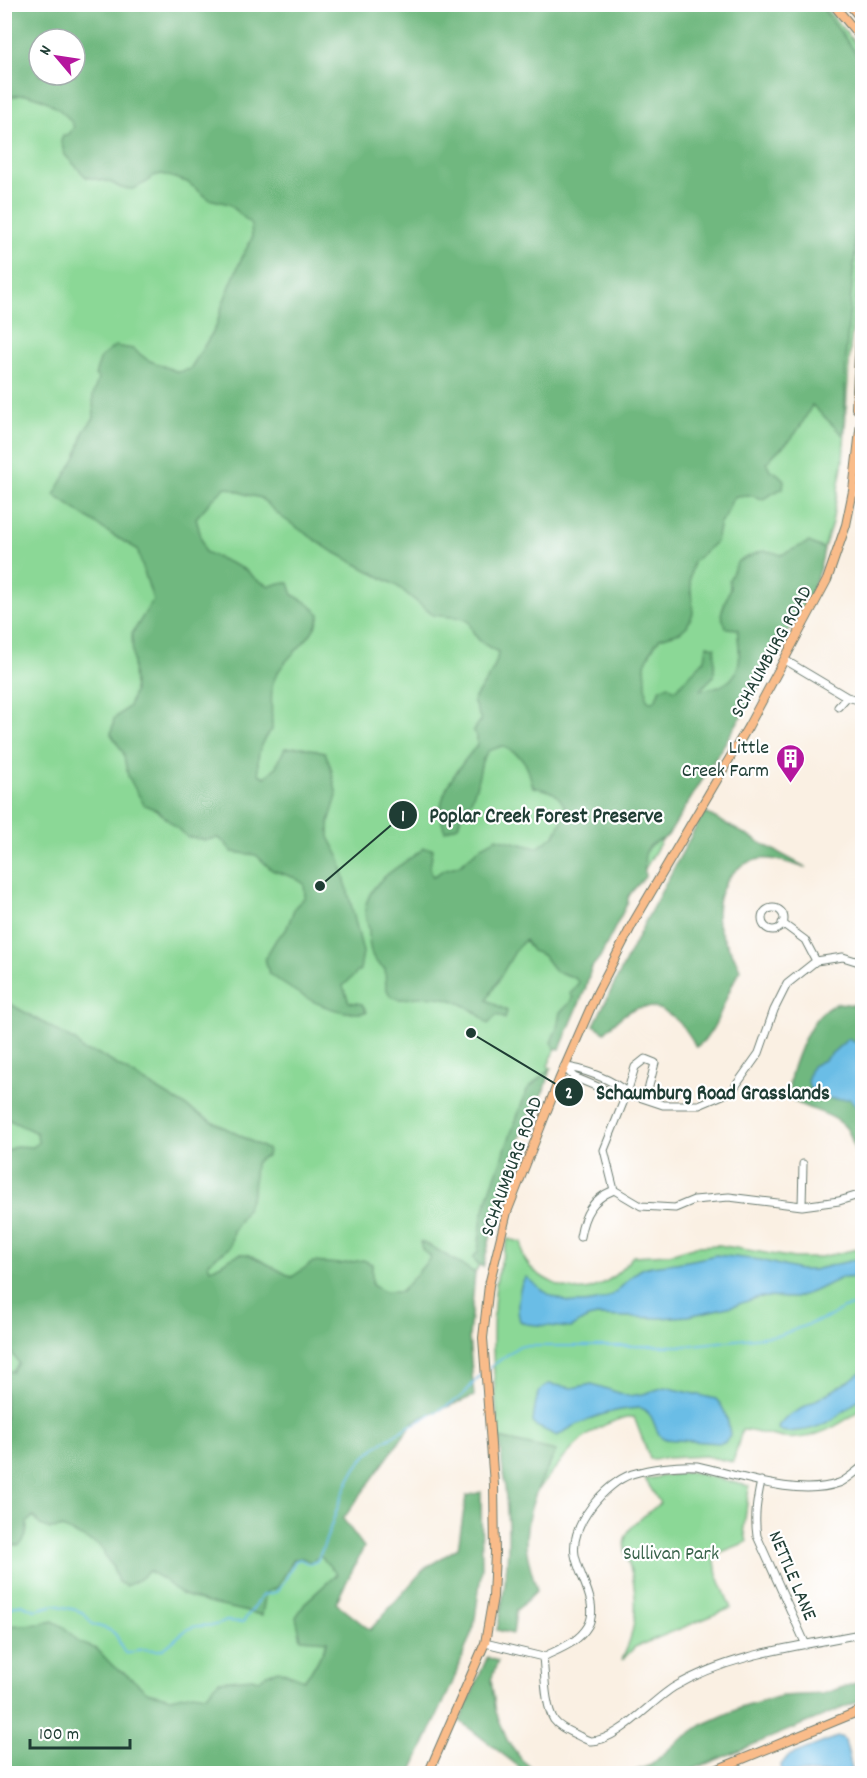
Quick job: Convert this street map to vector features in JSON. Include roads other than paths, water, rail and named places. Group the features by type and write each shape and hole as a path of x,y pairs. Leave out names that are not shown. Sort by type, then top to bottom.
{"main road":[{"path":"833,4 862,39"},
{"path":"849,4 862,20"},
{"name":"SCHAUMBURG ROAD","path":"428,1773 484,1643 492,1597 495,1553 494,1485 484,1377 483,1338 489,1285 507,1212 564,1067 597,993 633,923 786,660 828,580 846,525 862,425 862,413 856,408 862,302"},
{"path":"706,1773 862,1710"}],"street":[{"path":"853,491 862,495"},
{"path":"786,660 847,697 862,701"},
{"path":"838,706 847,697"},
{"path":"782,923 806,940 816,961"},
{"path":"564,1067 578,1068 621,1086 627,1093 663,1105 699,1105 732,1091 759,1053 774,1010 787,984 816,961 843,957 862,963"},
{"path":"646,1098 655,1063 645,1059 635,1067 604,1150 614,1190 641,1206 675,1208 694,1200 729,1197 802,1206 839,1201 862,1194"},
{"path":"802,1206 803,1164"},
{"path":"580,1237 582,1221 589,1208 603,1194 614,1190"},
{"path":"484,1643 543,1657 578,1640 589,1624 591,1599 575,1553 576,1533 584,1517 616,1483 632,1474 696,1466 808,1489 840,1483 862,1467"},
{"name":"NETTLE LANE","path":"761,1481 756,1502 755,1521 758,1536 806,1645"},
{"path":"543,1657 548,1700 555,1721 569,1732 590,1741 611,1735 673,1688 717,1668 762,1653 855,1635 862,1631"}],"water":[{"path":"848,1039 857,1043 859,1049 858,1064 862,1069 862,1114 850,1099 832,1099 814,1094 809,1084 808,1077 812,1066 824,1060"},
{"path":"716,1255 760,1260 799,1270 813,1270 862,1258 862,1277 841,1278 795,1298 759,1297 733,1306 688,1316 660,1318 597,1316 588,1318 570,1328 526,1324 520,1321 518,1298 526,1277 540,1289 556,1298 572,1303 591,1302 611,1296 644,1268"},
{"path":"862,1371 862,1397 840,1415 815,1428 787,1432 778,1429 785,1418"},
{"path":"549,1384 572,1388 592,1384 628,1396 665,1387 716,1399 726,1416 730,1436 725,1442 719,1443 663,1439 652,1418 640,1408 597,1416 557,1436 534,1425 533,1422 538,1394 544,1386"},
{"path":"837,1737 845,1740 853,1773 782,1773 781,1765 788,1756"}],"waterway":[{"path":"488,1369 519,1346 684,1346 780,1335 831,1316 843,1308 862,1304"},
{"path":"4,1610 21,1604 35,1610 55,1605 76,1610 84,1613 92,1624 114,1633 125,1653 142,1649 163,1649 193,1627 226,1621 243,1622 263,1595 276,1592 283,1584 295,1561 300,1559 309,1564 317,1561 344,1490 365,1457 389,1438 458,1399 483,1373"}],"place":[{"name":"Little Creek Farm","path":"790,784"},
{"name":"Poplar Creek Forest Preserve","path":"320,886"},
{"name":"Schaumburg Road Grasslands","path":"471,1033"}],"park label":[{"name":"Sullivan Park","path":"671,1552"}]}
